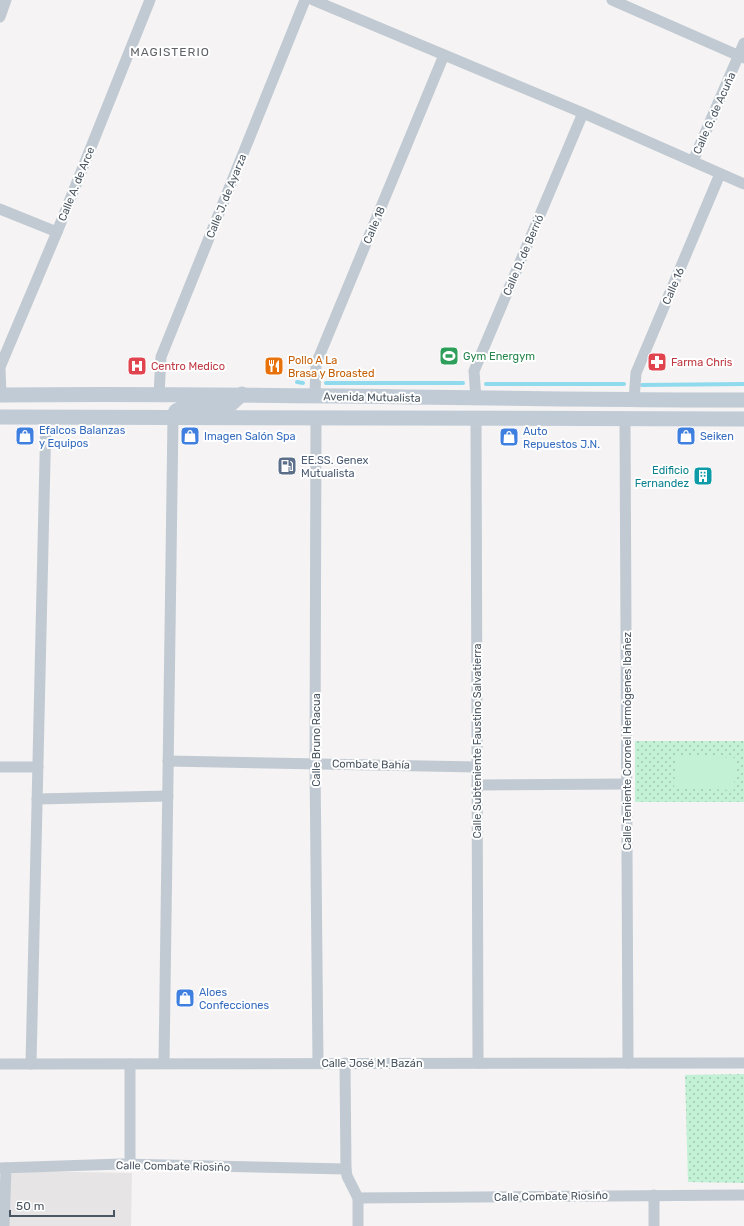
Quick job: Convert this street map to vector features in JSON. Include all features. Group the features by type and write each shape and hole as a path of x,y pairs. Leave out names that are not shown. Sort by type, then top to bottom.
{"main road":[{"name":"Avenida Mutualista","path":"0,395 242,394 476,399 744,400"},
{"path":"173,417 176,411 184,406 230,405 242,394"},
{"path":"83,416 91,409 96,408 140,410 149,406 159,395"},
{"name":"Avenida Mutualista","path":"0,417 83,416 476,419 744,419"}],"street":[{"path":"0,16 6,0"},
{"name":"Calle A. de Arce","path":"0,395 0,368 57,232 150,0"},
{"name":"Calle J. de Ayarza","path":"159,395 161,357 304,0"},
{"path":"321,1 444,55 583,113 744,184"},
{"path":"618,1 741,57"},
{"name":"Calle G. de Acuña","path":"693,162 741,57 744,43"},
{"name":"Calle 18","path":"315,396 316,364 444,55"},
{"name":"Calle D. de Berrió","path":"476,399 474,371 583,113"},
{"name":"Calle 16","path":"634,400 636,373 720,174"},
{"path":"0,209 57,232"},
{"path":"31,1064 46,416"},
{"path":"164,1063 173,417"},
{"name":"Calle Bruno Racua","path":"316,417 315,763 318,1063"},
{"name":"Calle Subteniente Faustino Salvatierra","path":"476,419 478,1063"},
{"name":"Calle Teniente Coronel Hermógenes Ibañez","path":"625,419 628,1063"},
{"name":"Combate Bahía","path":"168,761 477,767"},
{"path":"0,767 38,767"},
{"path":"477,785 627,784"},
{"path":"37,799 168,796"},
{"path":"345,1063 346,1170 347,1176 358,1198 358,1226"},
{"name":"Calle José M. Bazán","path":"0,1064 744,1063"},
{"path":"130,1064 130,1164"},
{"name":"Calle Combate Riosiño","path":"3,1168 130,1164 346,1170"},
{"path":"3,1168 4,1226"},
{"path":"654,1195 654,1226"},
{"name":"Calle Combate Riosiño","path":"358,1198 744,1195"}],"shaded area":[{"path":"18,1171 132,1173 131,1226 7,1226 9,1176"}],"green space":[{"path":"635,741 744,741 744,802 635,802"},
{"path":"676,755 736,758 734,790 674,788"},
{"path":"744,1074 744,1183 688,1182 685,1075"}],"waterway":[{"path":"297,382 303,383"},
{"path":"326,383 463,383"},
{"path":"486,384 624,384"},
{"path":"642,385 744,384"}],"place":[{"name":"Gym Energym","path":"449,356"},
{"name":"Farma Chris","path":"657,362"},
{"name":"Centro Medico","path":"137,366"},
{"name":"Pollo A La Brasa y Broasted","path":"274,366"},
{"name":"Efalcos Balanzas y Equipos","path":"25,436"},
{"name":"Imagen Salón Spa","path":"190,436"},
{"name":"Seiken","path":"686,436"},
{"name":"Auto Repuestos J.N.","path":"509,437"},
{"name":"EE.SS. Genex Mutualista","path":"287,466"},
{"name":"Edificio Fernandez","path":"703,476"},
{"name":"Aloes Confecciones","path":"185,998"}],"district":[{"name":"MAGISTERIO","path":"170,52"}]}
